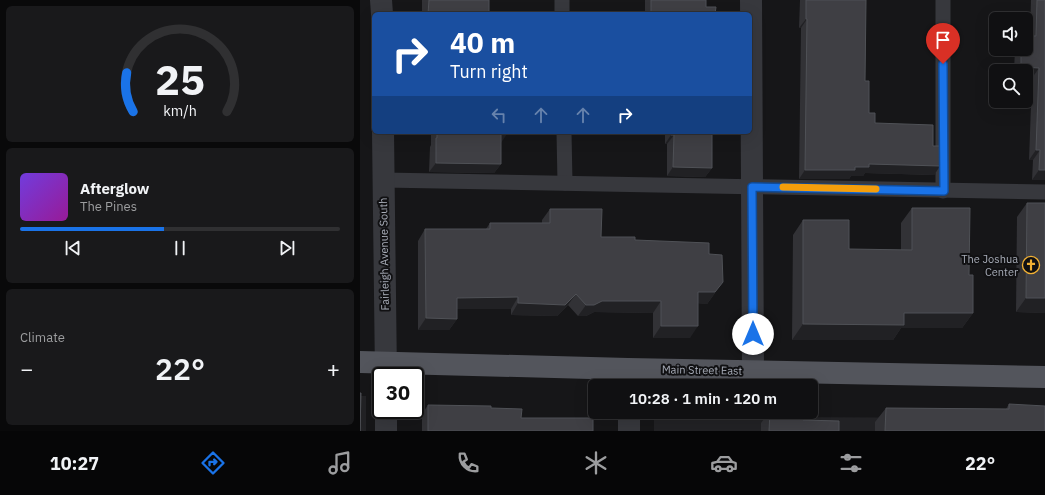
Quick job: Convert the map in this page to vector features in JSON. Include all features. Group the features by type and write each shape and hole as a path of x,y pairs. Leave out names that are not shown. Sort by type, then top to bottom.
{"main road":[{"name":"Main Street East","path":"360,362 379,367"},
{"name":"Main Street East","path":"424,370 628,378 753,371 1045,377"}],"street":[{"path":"382,0 382,12"},
{"path":"751,0 751,12"},
{"name":"Fairleigh Avenue South","path":"383,134 386,367"},
{"path":"752,134 753,371"},
{"path":"386,419 386,431"},
{"path":"629,419 629,431"}],"lane":[{"path":"562,0 562,12"},
{"path":"943,0 944,191"},
{"path":"564,134 565,183"},
{"path":"383,180 1045,192"}],"shaded area":[{"path":"360,396 366,396 366,431 360,431"},
{"path":"818,417 1045,418 1045,431 654,431 654,419 818,419"}],"building":[{"path":"429,0 489,0 489,12 428,12"},
{"path":"651,0 706,0 706,7 716,7 715,12 651,12"},
{"path":"806,0 866,0 865,81 869,81 869,113 875,113 875,123 933,125 933,146 940,146 940,166 869,164 869,167 855,167 855,170 805,170"},
{"path":"1037,0 1045,0 1045,170 1039,170 1040,150 1036,150 1039,68 1033,68 1033,64 1021,64 1021,56 1033,56 1033,36 1036,36"},
{"path":"437,134 501,134 501,164 436,163"},
{"path":"712,134 712,168 673,167 674,135 671,135"},
{"path":"1027,203 1045,203 1045,298 1026,298"},
{"path":"912,208 970,208 969,275 973,275 973,313 904,313 904,325 803,324 803,220 849,220 849,249 912,250"},
{"path":"550,209 602,209 601,237 635,237 635,240 709,243 709,254 722,255 723,282 715,292 698,292 698,326 661,326 661,301 602,301 594,305 586,305 576,294 565,305 518,303 518,297 457,298 457,319 426,318 425,229 490,229 490,223 550,223"},
{"path":"360,393 361,393 360,431"},
{"path":"1009,404 1045,406 1045,431 885,431 886,408 1009,409"},
{"path":"428,405 491,406 491,408 522,409 521,418 593,419 593,431 428,431"},
{"path":"770,419 839,421 839,431 769,431"}],"slow traffic":[{"path":"783,187 876,189"}],"place":[{"name":"The Joshua Center","path":"1031,265"}],"route":[{"path":"753,334 752,187 944,191 943,64"}]}
